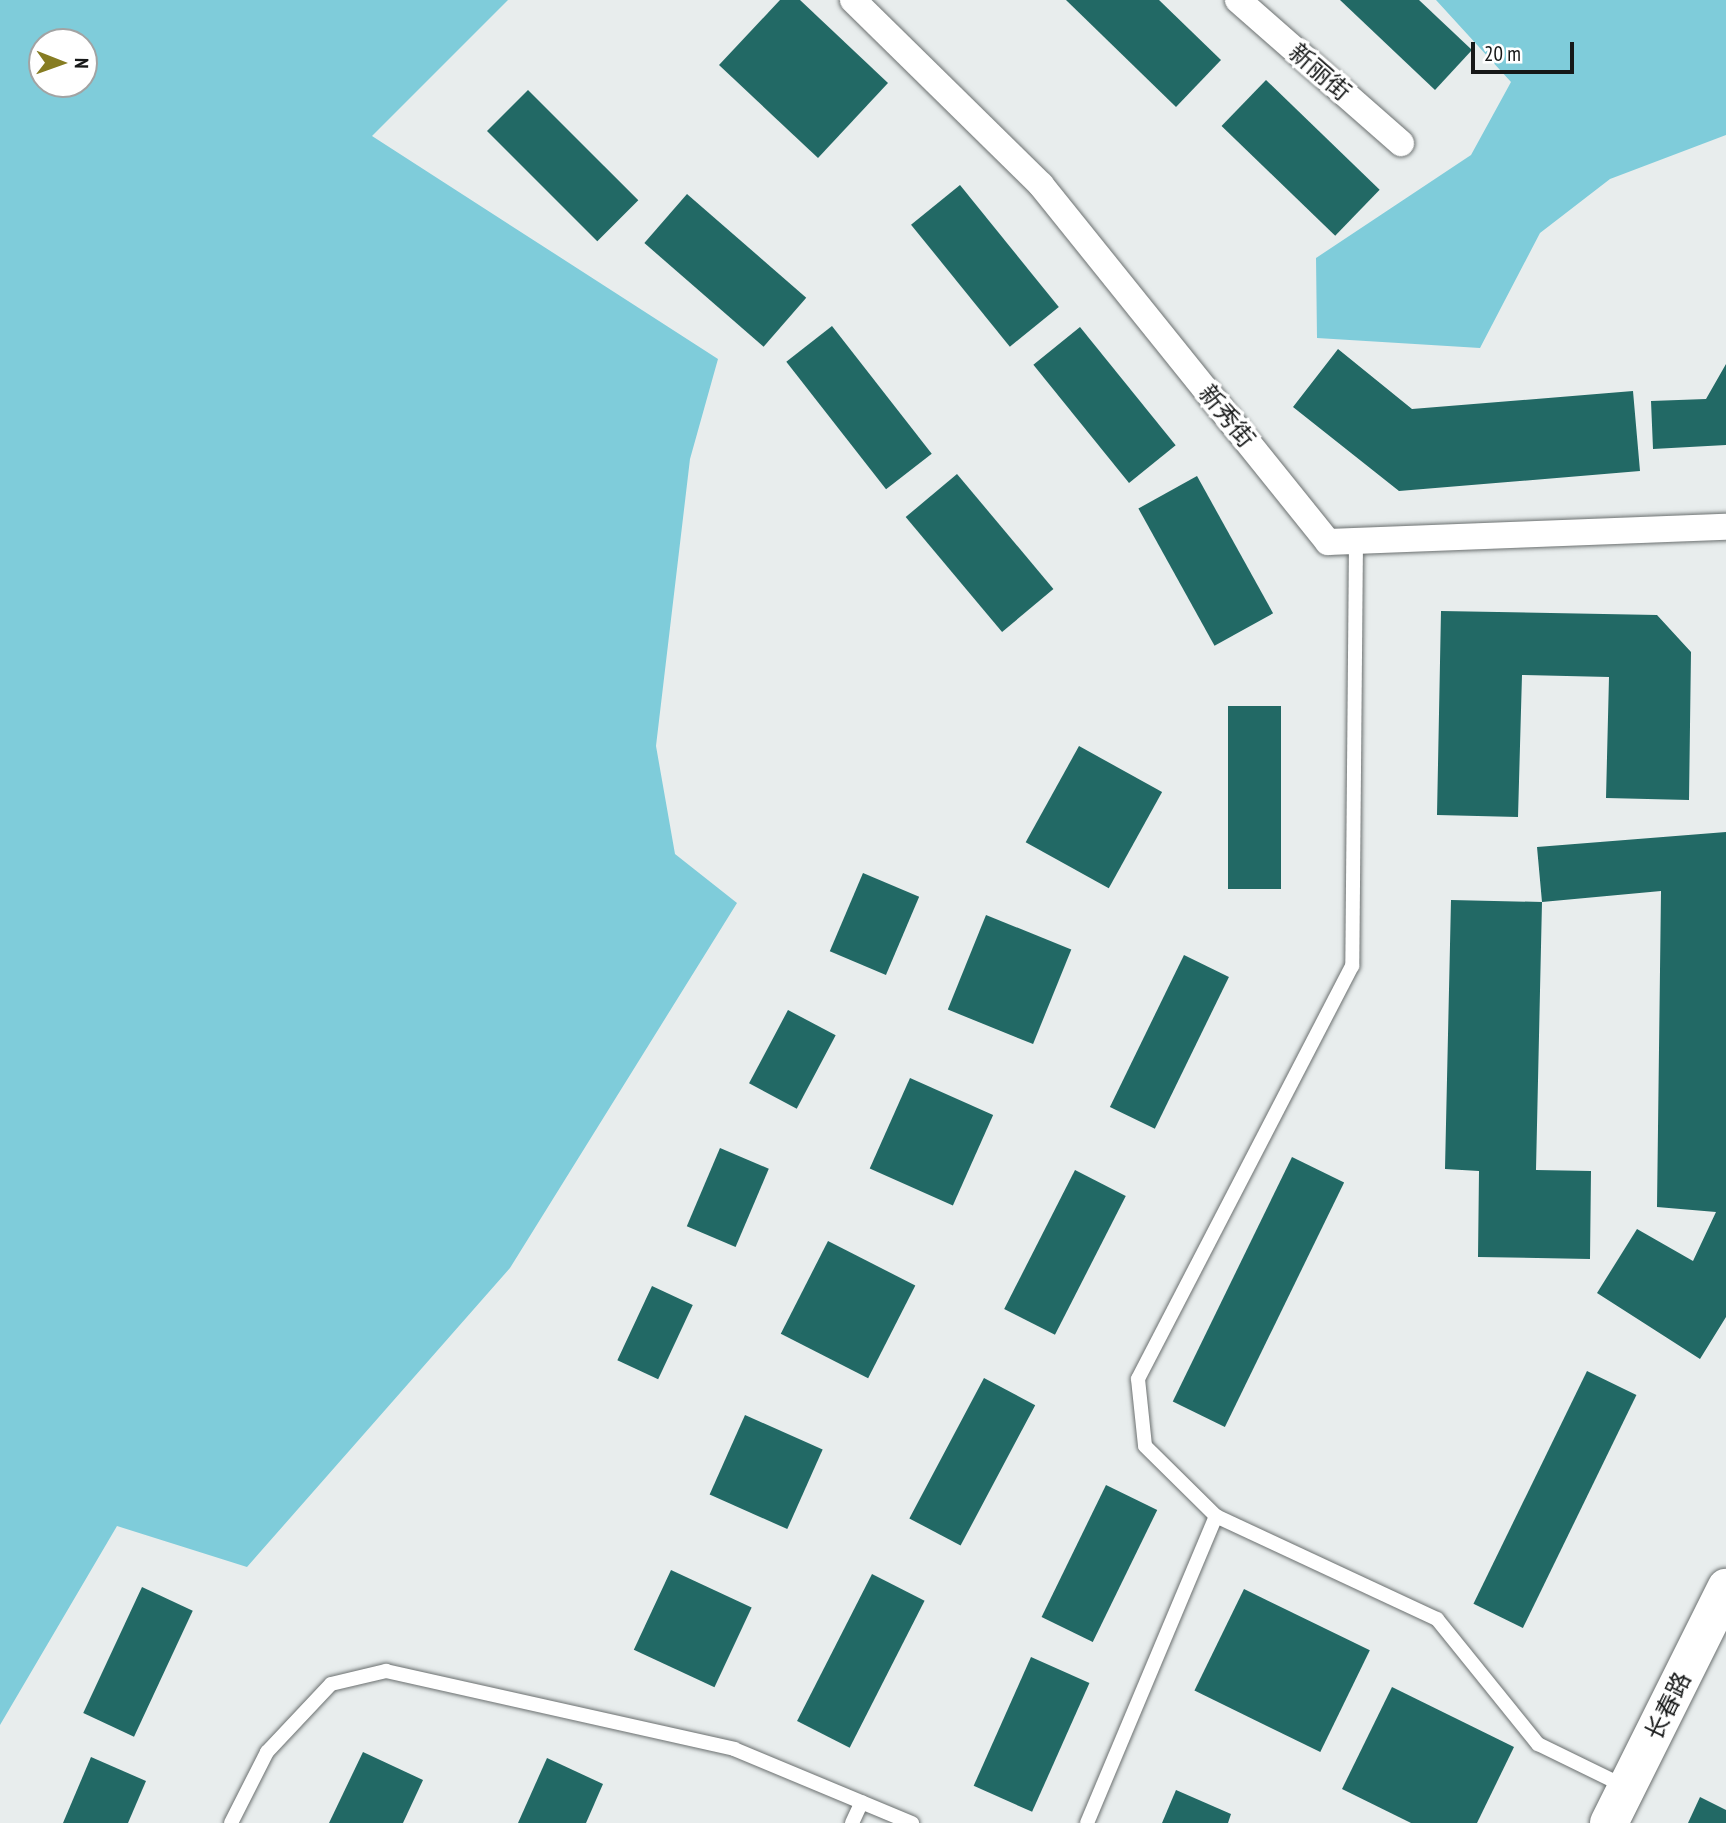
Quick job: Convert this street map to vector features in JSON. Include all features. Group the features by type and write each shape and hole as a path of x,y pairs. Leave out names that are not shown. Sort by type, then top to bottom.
{"main road":[{"name":"长春路","path":"1609,1823 1726,1588"}],"street":[{"name":"新秀街","path":"853,0 1041,185 1328,542 1726,527"},
{"name":"新丽街","path":"1238,0 1401,144"}],"lane":[{"path":"1356,541 1352,967 1138,1379 1145,1446 1216,1516 1437,1619 1538,1744 1628,1788"},
{"path":"1087,1823 1216,1516"},
{"path":"231,1823 267,1752 331,1684 386,1671 734,1749 912,1823"},
{"path":"852,1823 862,1802"}],"shaded area":[{"path":"0,0 508,0 372,136 718,359 690,459 656,746 675,854 737,903 510,1268 247,1567 117,1526 0,1725"},
{"path":"1436,0 1726,0 1726,135 1610,179 1540,233 1480,348 1317,338 1316,258 1471,155 1511,82"}],"building":[{"path":"780,0 800,0 888,83 818,158 719,65"},
{"path":"1066,0 1159,0 1221,60 1176,107"},
{"path":"1340,0 1419,0 1472,50 1435,90"},
{"path":"1266,80 1380,190 1335,236 1222,126"},
{"path":"528,90 638,200 597,241 487,131"},
{"path":"960,185 1059,307 1010,347 911,225"},
{"path":"687,194 806,298 764,347 644,243"},
{"path":"832,326 932,454 886,489 786,362"},
{"path":"1080,327 1176,445 1129,483 1033,365"},
{"path":"1338,349 1412,409 1633,391 1640,471 1399,491 1293,407"},
{"path":"1726,364 1726,445 1653,449 1651,401 1706,399"},
{"path":"957,474 1053,589 1002,632 906,517"},
{"path":"1197,476 1273,613 1215,646 1138,508"},
{"path":"1441,611 1657,615 1691,652 1689,800 1606,798 1609,677 1522,675 1518,817 1437,815"},
{"path":"1228,706 1281,706 1281,889 1228,889"},
{"path":"1079,746 1162,792 1109,888 1026,842"},
{"path":"1726,832 1726,1317 1700,1359 1597,1293 1637,1229 1693,1261 1716,1212 1657,1207 1661,891 1542,902 1537,847"},
{"path":"863,873 919,897 886,975 830,951"},
{"path":"1451,900 1542,902 1536,1170 1591,1171 1590,1259 1478,1257 1479,1171 1445,1169"},
{"path":"986,915 1071,949 1033,1044 948,1010"},
{"path":"1184,955 1229,977 1155,1129 1110,1107"},
{"path":"788,1010 836,1035 797,1109 749,1083"},
{"path":"910,1078 993,1115 953,1205 870,1168"},
{"path":"720,1148 769,1169 736,1247 687,1226"},
{"path":"1292,1157 1344,1182 1225,1427 1173,1401"},
{"path":"1075,1170 1126,1196 1055,1335 1004,1309"},
{"path":"828,1241 915,1285 868,1378 781,1334"},
{"path":"652,1286 693,1305 658,1379 617,1360"},
{"path":"1587,1371 1636,1395 1523,1628 1473,1604"},
{"path":"984,1378 1035,1405 961,1546 909,1518"},
{"path":"745,1415 823,1450 787,1529 710,1494"},
{"path":"1106,1485 1157,1510 1093,1642 1042,1617"},
{"path":"671,1570 752,1608 714,1687 634,1650"},
{"path":"872,1574 925,1601 850,1748 797,1721"},
{"path":"142,1587 193,1611 134,1737 83,1713"},
{"path":"1244,1589 1370,1650 1320,1752 1194,1691"},
{"path":"1031,1657 1089,1683 1032,1812 974,1786"},
{"path":"1392,1687 1514,1747 1477,1823 1411,1823 1342,1789"},
{"path":"363,1752 423,1780 403,1823 329,1823"},
{"path":"91,1757 146,1781 128,1823 63,1823"},
{"path":"547,1758 603,1784 586,1823 518,1823"},
{"path":"1176,1790 1231,1814 1228,1823 1162,1823"},
{"path":"1700,1797 1726,1810 1726,1823 1688,1823"}]}
